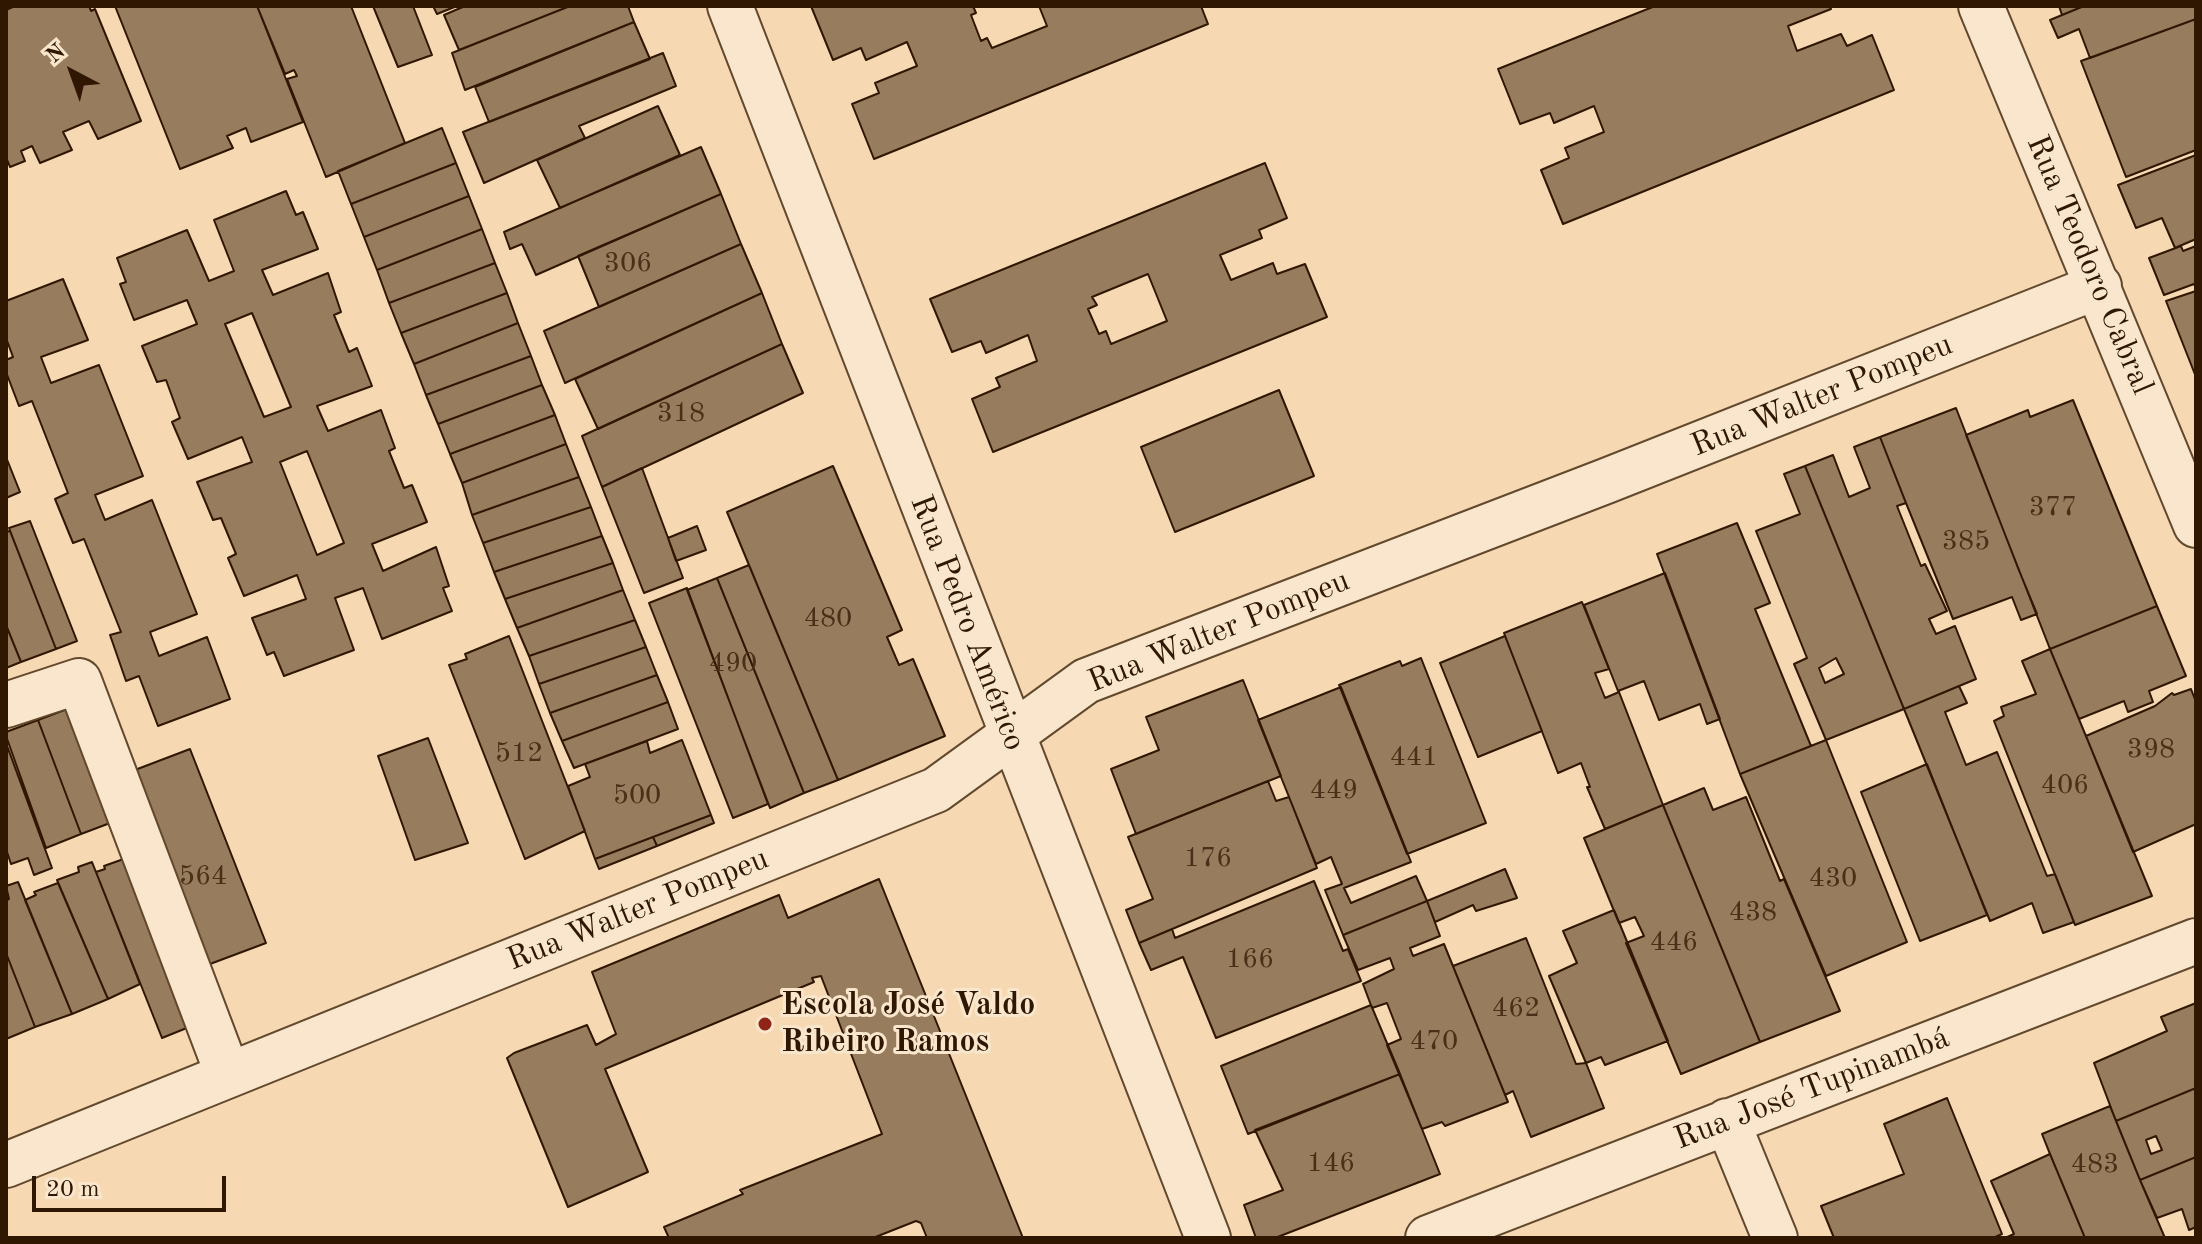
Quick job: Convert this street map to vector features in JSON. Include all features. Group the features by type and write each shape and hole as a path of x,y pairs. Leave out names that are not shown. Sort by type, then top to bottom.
{"street":[{"name":"Rua Pedro Américo","path":"730,6 1208,1238"},
{"name":"Rua Teodoro Cabral","path":"1981,6 2196,525"},
{"name":"Rua Walter Pompeu","path":"6,1165 936,790 1086,681 1606,481 2099,286"},
{"path":"6,705 79,681 228,1075"},
{"name":"Rua José Tupinambá","path":"1428,1238 2196,941"},
{"path":"1727,1121 1775,1238"}],"building":[{"path":"15,6 89,6 91,11 95,9 141,121 98,139 89,121 63,132 72,150 40,163 32,146 21,151 25,161 10,167 6,157 6,10"},
{"path":"115,6 257,6 303,122 251,142 246,128 227,136 233,148 180,169"},
{"path":"257,6 351,6 405,143 326,177 287,79 297,76 294,70 285,74"},
{"path":"373,6 413,6 432,55 398,67"},
{"path":"433,6 457,6 437,14"},
{"path":"465,6 570,6 459,50 444,15"},
{"path":"570,6 628,6 634,22 465,90 452,53"},
{"path":"811,6 973,6 976,13 971,15 981,41 987,38 992,48 1047,26 1039,6 1201,6 1208,24 874,159 852,104 879,93 875,83 917,66 907,42 866,60 861,48 833,60"},
{"path":"1655,6 1830,6 1831,9 1788,26 1797,51 1841,34 1847,46 1872,35 1894,90 1563,224 1541,170 1569,158 1565,148 1604,132 1594,106 1554,123 1550,113 1520,124 1498,69"},
{"path":"2059,6 2084,6 2062,15"},
{"path":"2084,6 2196,6 2196,19 2090,58 2079,29 2058,38 2050,20"},
{"path":"2196,19 2196,150 2126,177 2081,61"},
{"path":"634,22 650,59 489,122 475,87"},
{"path":"663,53 676,86 579,126 585,138 484,183 463,132"},
{"path":"658,106 680,155 560,208 537,160"},
{"path":"442,128 456,163 351,204 338,171"},
{"path":"701,147 721,194 536,275 522,244 510,249 504,232"},
{"path":"2196,155 2196,239 2175,248 2162,218 2136,228 2118,185"},
{"path":"456,163 469,196 364,237 351,204"},
{"path":"1265,163 1287,218 1259,230 1262,238 1220,255 1231,280 1273,263 1277,274 1305,264 1327,317 993,452 972,399 1000,387 996,378 1037,361 1028,335 986,353 981,341 952,352 930,299","holes":["1148,274 1167,321 1111,344 1106,331 1099,334 1088,309 1097,305 1092,297"]},
{"path":"286,191 296,215 303,212 318,249 262,270 273,295 328,273 341,312 334,315 349,352 357,348 372,386 317,406 328,431 381,410 395,448 389,451 404,488 412,485 427,522 372,544 383,571 436,547 449,586 443,588 452,611 382,639 363,588 335,598 354,650 284,676 274,652 267,655 252,618 306,599 297,575 244,596 228,558 236,554 221,518 213,520 197,482 252,462 242,437 188,459 172,422 180,418 166,380 157,382 142,346 197,324 187,300 134,320 120,284 126,282 117,258 187,230 209,281 234,271 214,220","holes":["252,313 291,407 264,417 225,324","307,451 344,543 317,555 280,462"]},
{"path":"721,194 741,244 599,307 578,256"},
{"path":"469,196 482,229 377,270 364,237"},
{"path":"482,229 495,263 389,303 377,270"},
{"path":"741,244 762,293 565,383 544,331"},
{"path":"2181,246 2183,251 2196,246 2196,288 2194,284 2164,295 2149,258"},
{"path":"495,263 507,293 401,333 389,303"},
{"path":"63,279 88,340 41,357 51,383 99,365 143,476 95,495 105,520 152,500 197,614 150,632 159,656 207,637 230,699 158,726 139,676 126,681 110,635 121,632 84,539 73,543 55,499 68,493 32,401 19,406 6,372 6,360 13,357 6,338 6,301"},
{"path":"2196,291 2196,377 2166,301"},
{"path":"507,293 518,323 414,364 401,333"},
{"path":"762,293 782,344 598,429 575,379"},
{"path":"518,323 531,356 426,395 414,364"},
{"path":"782,344 803,393 602,487 582,436"},
{"path":"531,356 542,385 438,424 426,395"},
{"path":"542,385 555,415 450,454 438,424"},
{"path":"1279,390 1314,476 1175,532 1141,447"},
{"path":"2073,400 2157,606 2050,649 1966,435 2028,410 2030,417"},
{"path":"1956,408 2037,614 2021,620 2012,597 1953,619 1880,437"},
{"path":"555,415 566,444 462,483 450,454"},
{"path":"1880,437 1906,503 1897,506 1921,566 1925,564 1947,611 1929,619 1936,634 1955,626 1976,679 1904,709 1805,466 1833,455 1849,497 1870,488 1854,447"},
{"path":"566,444 579,477 472,515 462,483"},
{"path":"6,457 20,492 6,498"},
{"path":"833,466 902,630 887,637 899,665 913,659 945,736 838,780 727,512"},
{"path":"1805,466 1904,709 1826,740 1794,664 1807,658 1756,531 1800,514 1784,474","holes":["1836,658 1844,674 1825,683 1819,668"]},
{"path":"642,468 683,578 644,593 602,487"},
{"path":"579,477 591,507 483,543 472,515"},
{"path":"591,507 602,536 494,572 483,543"},
{"path":"30,521 77,641 56,649 9,528"},
{"path":"1737,523 1770,603 1755,609 1811,746 1740,774 1657,554"},
{"path":"697,526 706,550 676,561 668,538"},
{"path":"10,531 56,649 21,662 6,625 6,532"},
{"path":"602,536 613,563 505,599 494,572"},
{"path":"613,563 623,590 517,628 505,599"},
{"path":"749,565 838,780 804,793 717,578"},
{"path":"1665,573 1720,719 1707,724 1700,704 1659,720 1644,681 1618,691 1584,605"},
{"path":"717,578 804,793 770,808 687,590"},
{"path":"687,588 768,804 733,818 649,603"},
{"path":"623,590 635,620 529,656 517,628"},
{"path":"1582,602 1609,669 1595,673 1605,698 1619,692 1663,805 1605,829 1587,787 1590,787 1581,763 1558,773 1504,633"},
{"path":"2157,606 2186,676 2149,691 2153,702 2128,712 2124,701 2079,719 2050,649"},
{"path":"635,620 646,647 539,684 529,656"},
{"path":"6,625 21,662 6,668"},
{"path":"509,636 585,831 525,859 449,665 467,659 465,654"},
{"path":"1505,636 1542,731 1478,757 1440,663"},
{"path":"646,647 657,675 550,713 539,684"},
{"path":"2050,649 2152,896 2075,925 1994,721 2004,716 2001,707 2036,694 2022,661"},
{"path":"1421,658 1486,823 1407,854 1339,685 1400,661 1402,666"},
{"path":"657,675 668,702 562,741 550,713"},
{"path":"1243,680 1281,776 1136,834 1111,769 1159,750 1146,717"},
{"path":"1959,686 1967,703 1945,712 1966,765 1997,752 2047,876 2055,874 2074,922 2043,933 2032,903 1990,921 1904,709"},
{"path":"1341,687 1411,862 1344,888 1351,903 1416,876 1427,901 1343,935 1325,890 1342,884 1331,857 1316,864 1258,720"},
{"path":"2191,689 2196,702 2196,824 2133,852 2086,736 2155,706 2172,693"},
{"path":"668,702 678,729 574,768 562,741"},
{"path":"75,706 118,820 81,834 38,720"},
{"path":"38,720 81,834 46,848 6,736 6,732"},
{"path":"428,738 468,843 415,860 378,756"},
{"path":"682,740 711,815 595,859 568,786 590,777 585,764 647,741 650,753"},
{"path":"1826,740 1907,942 1826,976 1740,774"},
{"path":"6,743 52,868 34,875 28,858 11,864 6,849"},
{"path":"190,749 266,943 202,967 127,773"},
{"path":"1927,764 1987,915 1920,941 1861,792"},
{"path":"1268,781 1276,801 1289,797 1317,868 1139,943 1126,910 1153,899 1128,837"},
{"path":"1704,788 1713,810 1746,797 1780,881 1784,879 1840,1011 1760,1042 1663,805"},
{"path":"1663,805 1760,1042 1681,1074 1626,943 1644,936 1635,917 1619,923 1584,838"},
{"path":"711,815 714,823 657,846 653,837"},
{"path":"653,837 657,846 599,869 595,859"},
{"path":"132,856 199,1023 162,1038 96,872"},
{"path":"92,862 140,984 108,999 57,880 79,872 78,867"},
{"path":"1505,869 1517,898 1476,911 1473,905 1435,922 1427,901"},
{"path":"879,879 1023,1238 927,1238 921,1223 916,1221 873,1238 669,1238 664,1227 743,1194 740,1190 882,1134 821,976 812,978 814,982 605,1069 648,1172 568,1207 507,1058 587,1025 596,1045 616,1034 592,972 779,895 788,918"},
{"path":"1314,881 1343,951 1348,949 1361,981 1216,1038 1183,957 1151,970 1139,943 1172,929 1175,938"},
{"path":"18,882 72,1014 35,1027 6,953 6,901 9,899 6,886"},
{"path":"58,883 108,999 72,1014 25,900 36,895 34,892"},
{"path":"1427,901 1440,936 1410,948 1413,956 1444,944 1508,1102 1445,1126 1442,1122 1422,1129 1387,1045 1401,1039 1387,1003 1372,1008 1363,984 1394,969 1390,958 1358,970 1343,935"},
{"path":"1614,910 1668,1041 1605,1065 1601,1057 1586,1063 1549,976 1577,963 1563,931"},
{"path":"1526,938 1576,1064 1586,1063 1604,1108 1531,1137 1513,1091 1505,1095 1453,966"},
{"path":"6,953 35,1027 6,1039"},
{"path":"2196,1003 2196,1088 2116,1121 2094,1063 2167,1031 2161,1017"},
{"path":"1371,1005 1400,1074 1248,1134 1221,1066"},
{"path":"1400,1074 1440,1174 1275,1238 1256,1238 1244,1205 1283,1190 1255,1130"},
{"path":"2196,1088 2196,1157 2140,1180 2116,1121","holes":["2156,1136 2162,1150 2151,1154 2146,1140"]},
{"path":"1947,1098 2002,1234 1993,1238 1834,1238 1821,1206 1904,1174 1884,1124"},
{"path":"2110,1106 2165,1238 2085,1238 2050,1154 2042,1134"},
{"path":"2050,1154 2085,1238 2005,1238 2014,1234 1991,1181"},
{"path":"2196,1157 2196,1227 2189,1230 2182,1209 2157,1218 2140,1180"}],"place":[{"name":"Escola José Valdo Ribeiro Ramos","path":"765,1024"}]}
